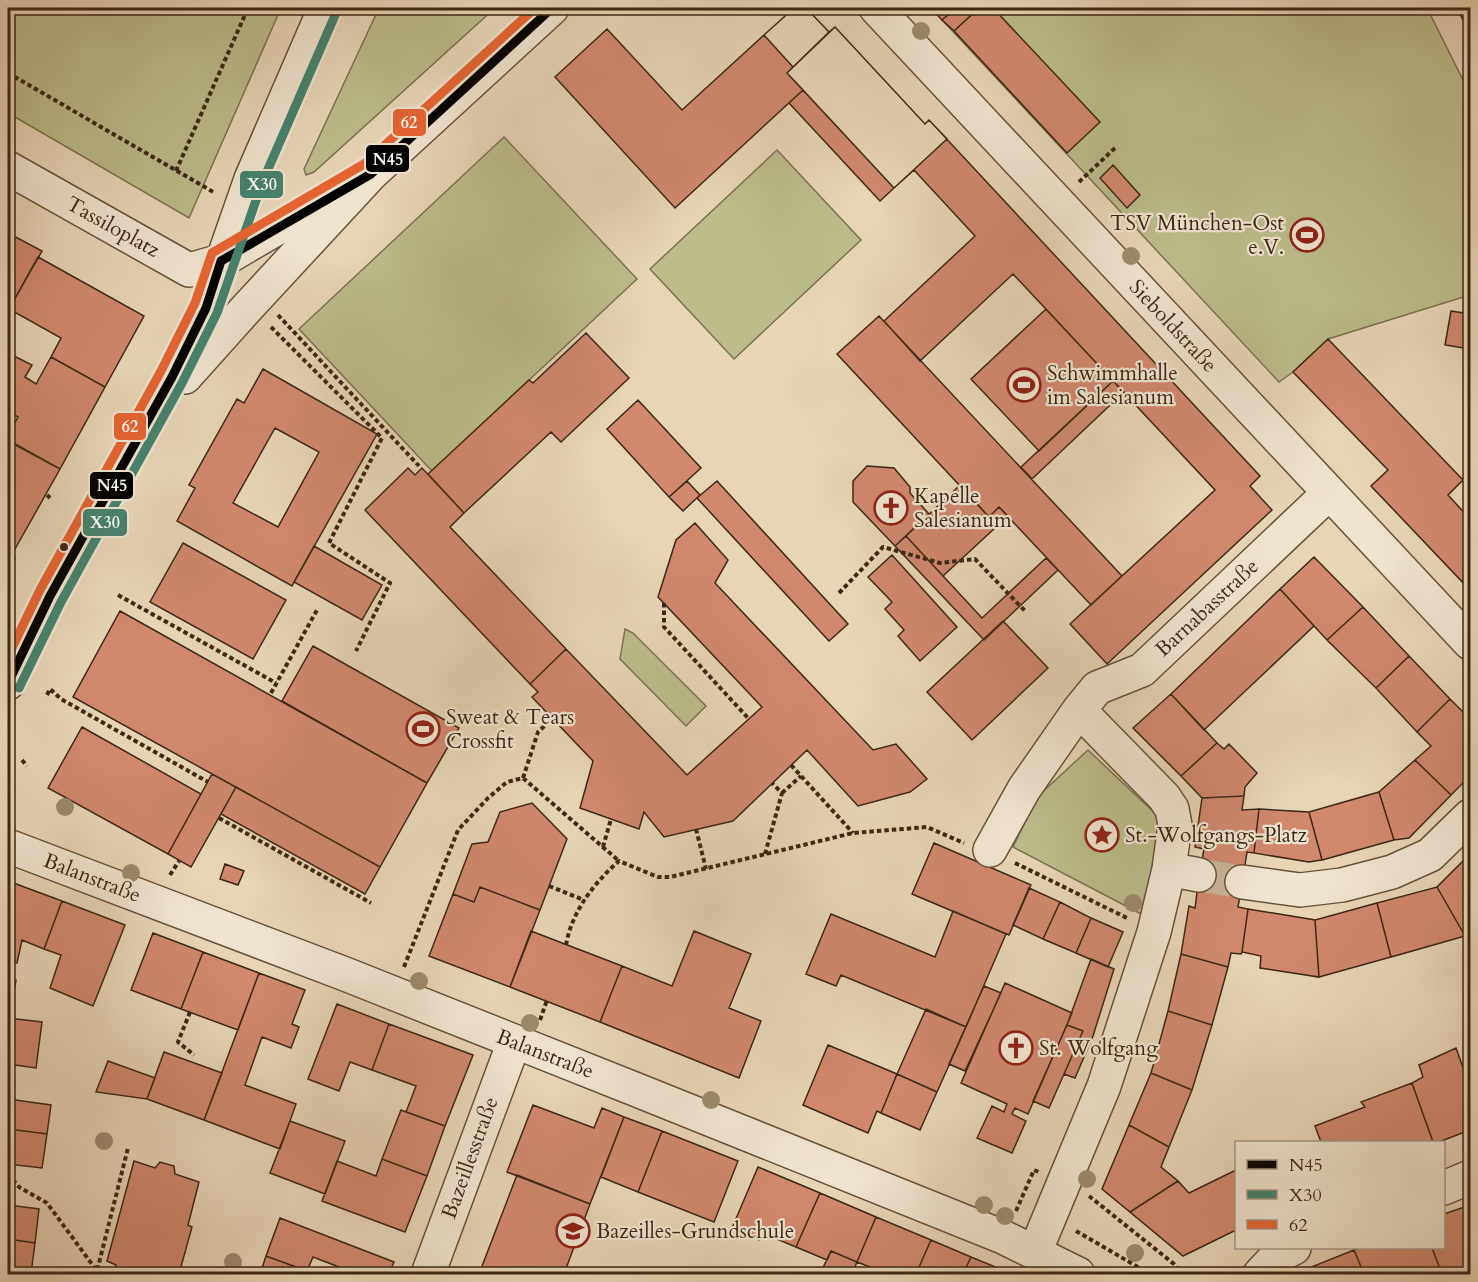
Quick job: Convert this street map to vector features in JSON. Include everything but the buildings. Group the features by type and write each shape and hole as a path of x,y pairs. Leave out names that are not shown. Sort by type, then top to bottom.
{"street":[{"path":"8,683 50,596 172,377 206,308 251,179 325,8"},
{"path":"147,421 246,309 371,174 552,8"},
{"name":"Sieboldstraße","path":"876,8 1470,643"},
{"name":"Tassiloplatz","path":"8,168 189,270 221,261 371,174"},
{"name":"Barnabasstraße","path":"990,850 1024,789 1097,688 1142,670 1329,493"},
{"path":"1035,1252 1104,1086 1154,932 1184,872 1172,809 1164,797 1079,710"},
{"path":"1242,882 1300,890 1342,885 1392,872 1430,855 1470,816"},
{"name":"Balanstraße","path":"8,846 392,992 986,1230 1035,1252 1075,1274"},
{"name":"Bazeillesstraße","path":"428,1275 514,1042"},
{"path":"1445,1187 1470,1177"},
{"path":"1260,1275 1276,1257 1292,1249"}],"path":[{"path":"176,171 248,8"},
{"path":"8,73 218,194"},
{"path":"1078,183 1115,148"},
{"path":"274,310 419,466"},
{"path":"263,319 382,438 328,543 390,583 356,651"},
{"path":"839,593 882,547 940,563 975,558 1025,611"},
{"path":"118,595 276,683"},
{"path":"664,603 664,627 749,719"},
{"path":"271,693 317,610"},
{"path":"47,695 50,689 62,699 208,782"},
{"path":"523,778 538,732 552,719"},
{"path":"22,760 27,766"},
{"path":"791,765 853,833"},
{"path":"765,854 782,794 801,776"},
{"path":"523,778 619,861 658,877 670,878 853,833 927,827 955,840 990,850 1154,932"},
{"path":"392,992 458,830 488,798 507,782 523,778"},
{"path":"772,783 782,794"},
{"path":"219,818 371,903"},
{"path":"603,847 611,819"},
{"path":"696,829 706,869"},
{"path":"171,875 179,861"},
{"path":"566,945 568,935 584,900 599,879 619,861"},
{"path":"549,886 584,900"},
{"path":"190,1012 178,1042 194,1055"},
{"path":"8,1174 19,1186 47,1203 97,1271 128,1148"},
{"path":"1019,1204 1050,1216 1150,1275"}],"green space":[{"path":"8,8 281,8 189,218 8,113"},
{"path":"379,8 495,8 314,172 306,175 304,169"},
{"name":"TSV München-Ost e.V.","path":"931,8 1427,8 1470,94 1470,295 1328,339 1279,382"},
{"path":"504,137 637,279 432,471 299,329"},
{"path":"777,150 861,240 734,359 650,269"},
{"path":"625,629 633,633 706,706 686,726 620,659"},
{"path":"1088,750 1160,818 1147,917 1013,847 1037,797"}],"tunnel":[{"path":"1199,875 1242,882"}],"transit line":[{"name":"62","path":"8,656 40,590 161,371 195,303 212,253 364,164 535,8"},
{"name":"N45","path":"8,683 50,596 172,377 206,308 221,261 371,174 552,8"},
{"name":"X30","path":"19,688 61,602 182,383 217,313 262,183 336,13"}],"place":[{"name":"TSV München-Ost e.V.","path":"1307,235"},
{"name":"Schwimmhalle im Salesianum","path":"1024,385"},
{"name":"Kapelle Salesianum","path":"891,508"},
{"name":"Sweat & Tears Crossfit","path":"423,729"},
{"name":"St.-Wolfgangs-Platz","path":"1102,835"},
{"name":"St. Wolfgang","path":"1016,1048"},
{"name":"Bazeilles-Grundschule","path":"573,1231"}]}
